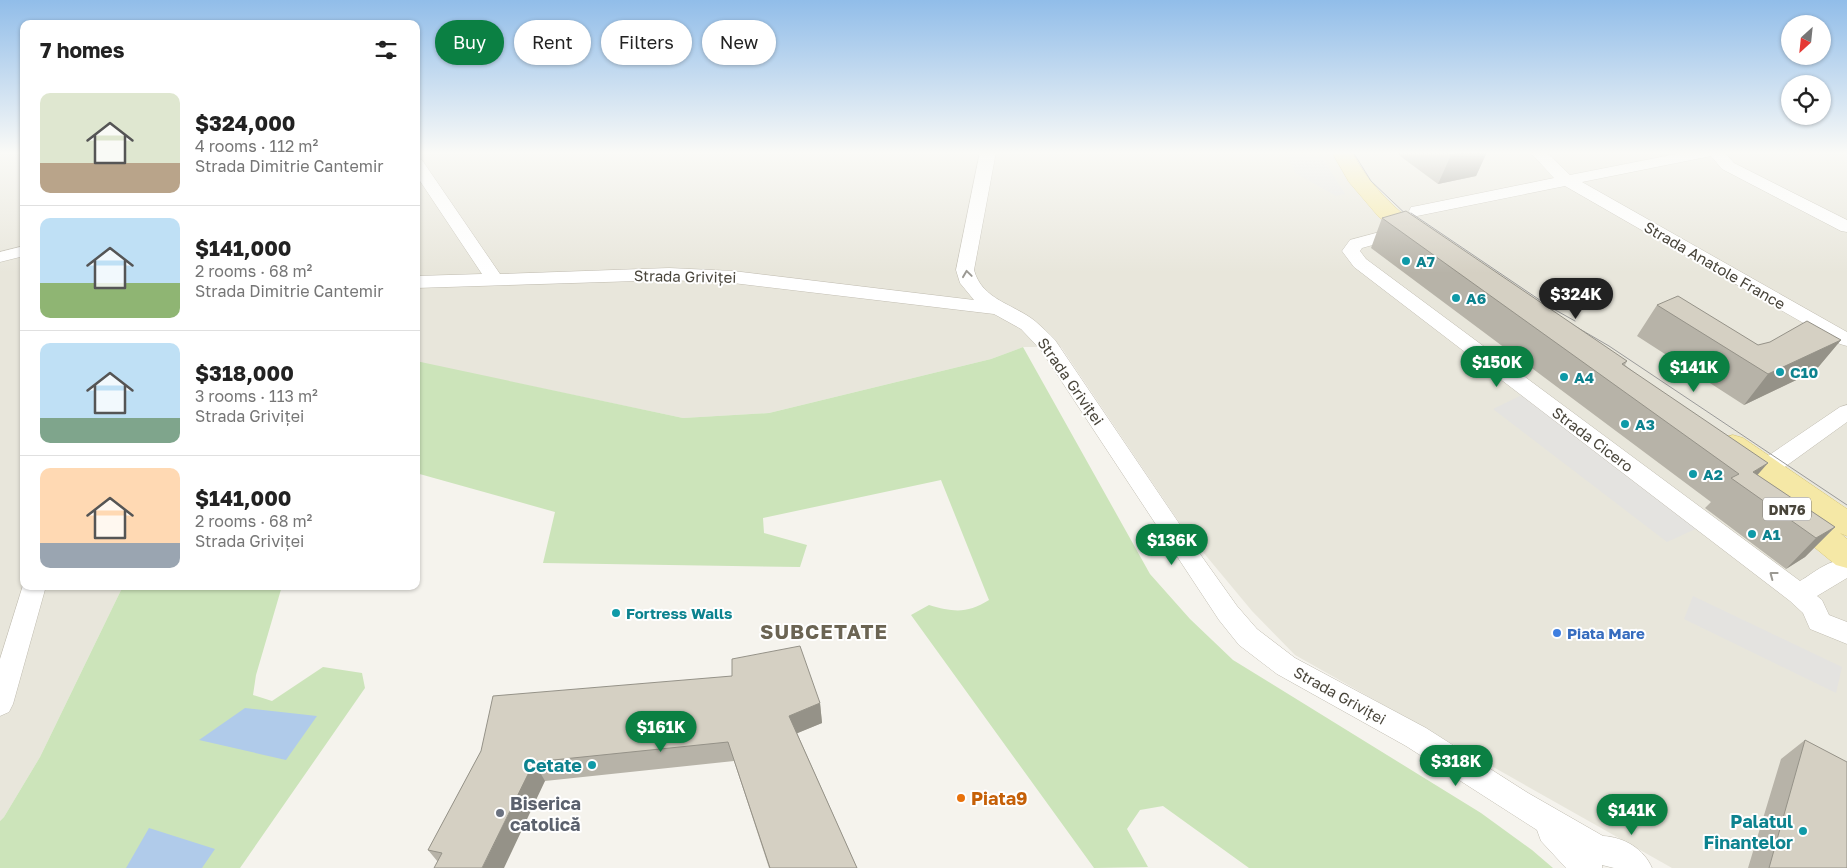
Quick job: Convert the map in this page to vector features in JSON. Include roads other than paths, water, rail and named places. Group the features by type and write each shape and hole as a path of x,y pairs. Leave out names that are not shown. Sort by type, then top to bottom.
{"main road":[{"path":"1368,193 1376,202 1412,220 1436,250"},
{"path":"1710,442 1767,468 1847,524"},
{"path":"1710,442 1847,538"},
{"name":"DN76","path":"1710,442 1802,520 1845,566"},
{"path":"1766,509 1845,566"}],"street":[{"path":"436,193 494,278"},
{"path":"980,193 965,270 966,281 972,289 998,309"},
{"path":"1412,220 1518,193"},
{"name":"Strada Anatole France","path":"1588,193 1847,340"},
{"path":"1780,193 1847,227"},
{"name":"Strada Cicero","path":"1412,220 1356,244 1351,250 1353,255 1746,555 1800,594 1814,606 1819,622 1847,632"},
{"path":"0,257 20,252"},
{"name":"Strada Griviței","path":"420,282 669,274 733,276 998,309 1028,325 1048,345 1217,598 1236,625 1248,638 1286,666 1416,737 1518,803 1566,846 1592,862"},
{"path":"1767,468 1847,412"},
{"path":"1800,594 1845,566"},
{"path":"0,704 33,590"},
{"path":"1592,862 1619,854 1636,868"}],"water":[{"path":"245,708 317,716 286,760 199,740"},
{"path":"149,828 215,849 202,868 126,868"}],"tram line":[{"path":"1383,193 1413,221"},
{"path":"1411,213 1550,307 1575,321"},
{"path":"1566,321 1609,346 1847,505"}],"place":[{"name":"A7","path":"1406,261"},
{"name":"A6","path":"1456,298"},
{"name":"C10","path":"1780,372"},
{"name":"A4","path":"1564,377"},
{"name":"A3","path":"1625,424"},
{"name":"A2","path":"1693,474"},
{"name":"A1","path":"1752,534"},
{"name":"Fortress Walls","path":"616,613"},
{"name":"Piata Mare","path":"1557,633"},
{"name":"Cetate","path":"592,765"},
{"name":"Piata9","path":"961,798"},
{"name":"Biserica catolică","path":"500,813"},
{"name":"Palatul Finantelor","path":"1803,831"}],"district":[{"name":"SUBCETATE","path":"824,631"}]}
